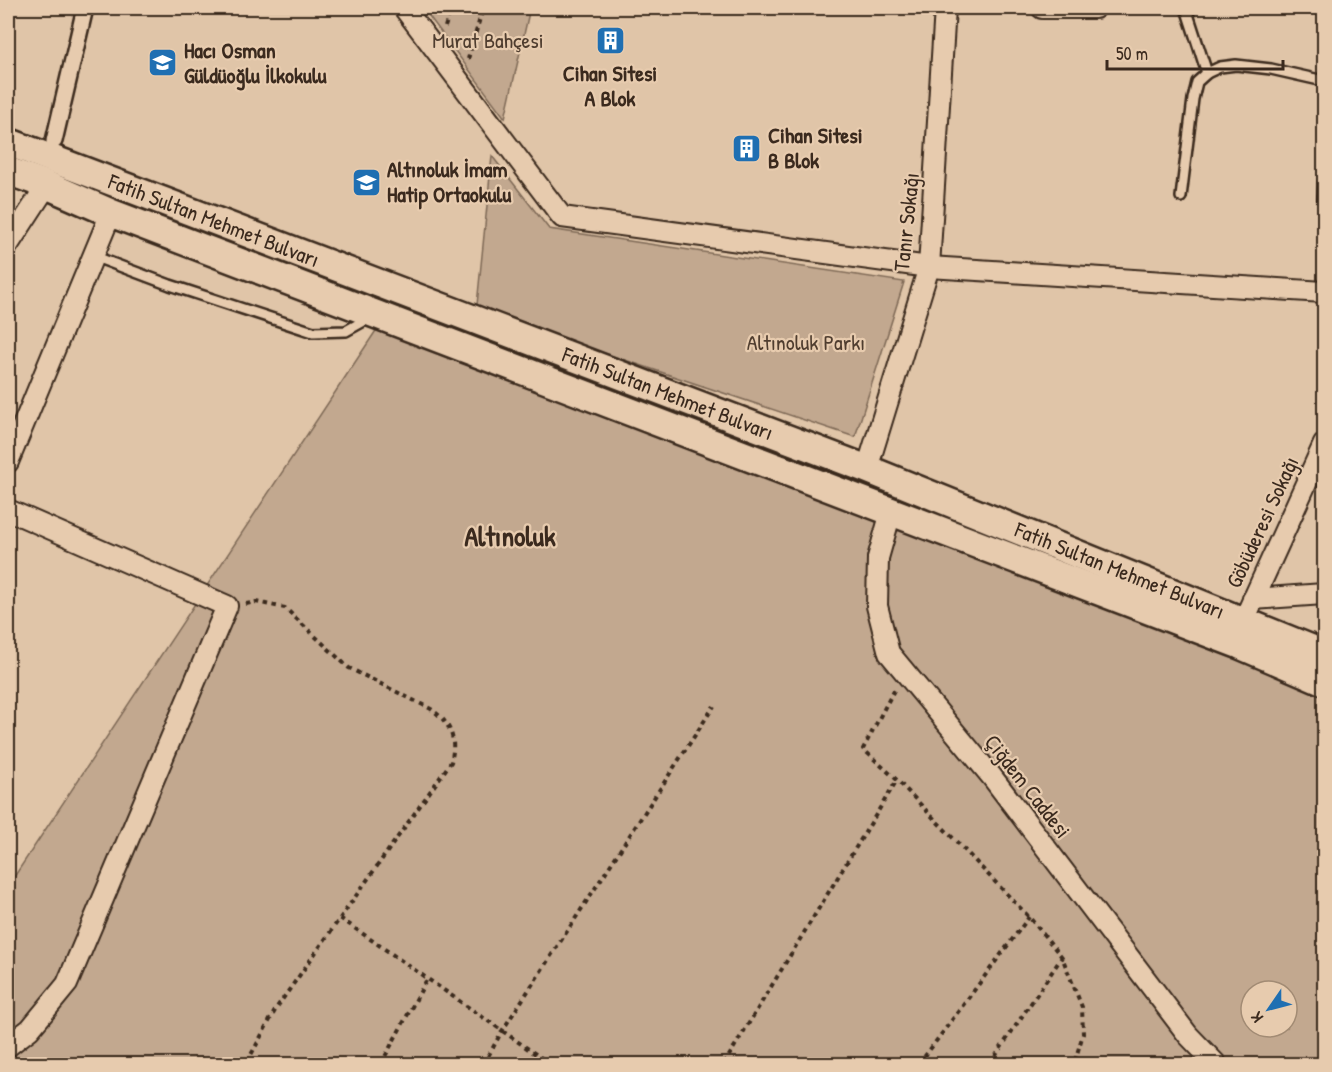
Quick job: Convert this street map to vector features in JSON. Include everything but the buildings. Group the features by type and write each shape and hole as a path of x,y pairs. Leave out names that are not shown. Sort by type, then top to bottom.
{"main road":[{"name":"Fatih Sultan Mehmet Bulvarı","path":"8,142 867,469 1248,609 1324,654"},
{"name":"Fatih Sultan Mehmet Bulvarı","path":"8,171 111,213 1240,645 1324,681"}],"street":[{"path":"54,141 85,8"},
{"path":"404,8 562,217 929,267 1324,292"},
{"name":"Tanır Sokağı","path":"867,469 929,267 945,8"},
{"path":"1042,8 1095,8"},
{"path":"8,244 47,185"},
{"path":"8,462 111,213"},
{"name":"Göbüderesi Sokağı","path":"1248,609 1324,444"},
{"path":"8,510 226,606 68,984 30,1029 8,1046"},
{"name":"Çiğdem Caddesi","path":"891,512 878,558 877,606 889,653 992,777 1181,1025 1216,1065"},
{"path":"1248,609 1324,594"}],"lane":[{"path":"1186,8 1207,73"},
{"path":"1181,197 1193,99 1197,82 1207,73 1220,67 1236,65 1272,69 1324,81"},
{"path":"1323,200 1324,181"},
{"path":"93,256 170,285 313,332 346,331 375,314"}],"path":[{"path":"443,35 451,8"},
{"path":"466,66 483,8"},
{"path":"226,606 256,602 285,608 349,668 441,716 449,726 454,750 451,762 277,1007 246,1065"},
{"path":"903,670 863,749 897,780 1029,917 1062,957 1082,1007 1083,1034 1074,1065"},
{"path":"484,1065 502,1031 714,706"},
{"path":"723,1065 897,780"},
{"path":"919,1065 1029,917"},
{"path":"340,918 550,1065"},
{"path":"990,1065 1062,957"},
{"path":"381,1065 427,979"}],"green space":[{"name":"Murat Bahçesi","path":"423,8 530,8 505,118"},
{"name":"Altınoluk Parkı","path":"492,156 549,229 904,282 855,437 580,345 477,305"},
{"path":"389,311 1324,691 1324,1064 8,1064 8,886"}],"place":[{"name":"Cihan Sitesi A Blok","path":"610,41"},
{"name":"Hacı Osman Güldüoğlu İlkokulu","path":"163,63"},
{"name":"Cihan Sitesi B Blok","path":"747,148"},
{"name":"Altınoluk İmam Hatip Ortaokulu","path":"366,182"}],"district":[{"name":"Altınoluk","path":"510,536"}]}
